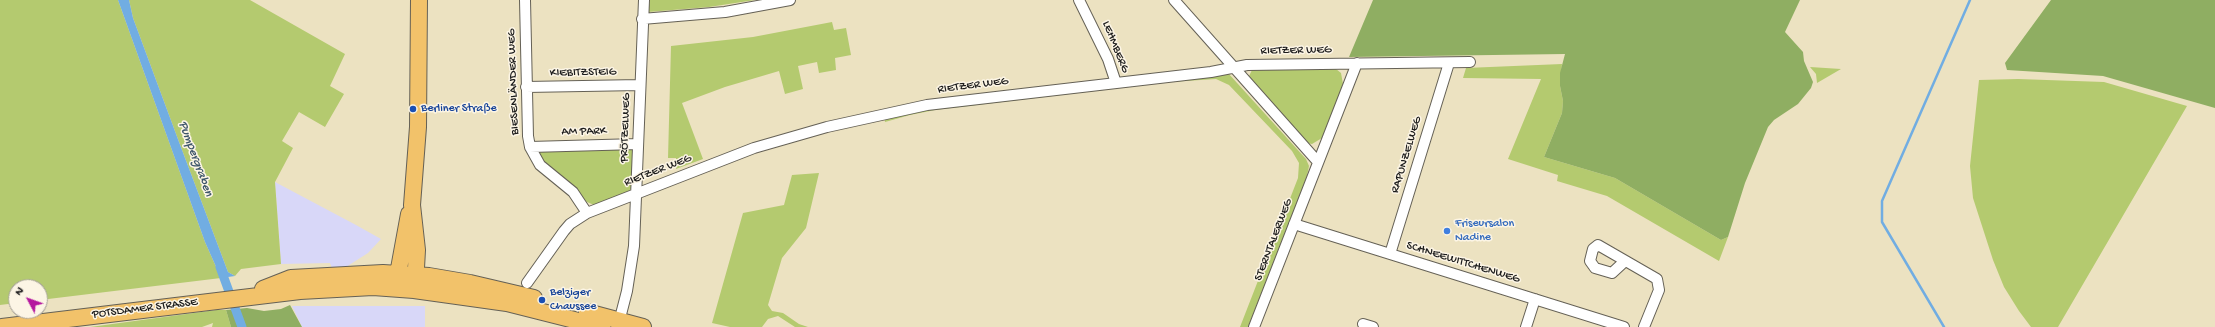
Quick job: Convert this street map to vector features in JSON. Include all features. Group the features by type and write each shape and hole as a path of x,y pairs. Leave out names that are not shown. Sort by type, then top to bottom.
{"main road":[{"path":"412,285 417,250 412,205 418,121 419,0"},
{"path":"412,205 406,226 398,274 412,285 507,303 602,327"},
{"name":"POTSDAMER STRASSE","path":"240,298 291,278 344,274 398,274"},
{"path":"412,285 492,288 619,324 643,327"},
{"name":"POTSDAMER STRASSE","path":"2,327 25,326 240,298 343,288 412,285"}],"street":[{"name":"BIESENLÄNDER WEG","path":"525,0 526,87 528,136 530,146 540,165 573,192 587,213"},
{"name":"PRÖTZELWEG","path":"619,324 633,261 636,229 642,19 644,0"},
{"path":"642,19 725,12 790,0"},
{"name":"LEHMBERG","path":"1079,0 1108,59 1116,83"},
{"path":"1174,0 1318,162"},
{"name":"RIETZER WEG","path":"527,283 570,224 587,213 754,148 827,127 927,105 1116,83 1260,64 1470,62"},
{"name":"STERNTALERWEG","path":"1254,327 1357,63"},
{"name":"RAPUNZELWEG","path":"1390,254 1449,63"},
{"name":"KIEBITZSTEIG","path":"526,87 640,85"},
{"name":"AM PARK","path":"530,146 638,144"},
{"name":"SCHNEEWITTCHENWEG","path":"1294,224 1624,327"},
{"path":"1625,261 1654,277 1660,286 1644,327"},
{"path":"1526,327 1535,299"},
{"path":"1363,324 1373,327"}],"shaded area":[{"path":"275,182 381,239 368,253 346,267 332,268 330,263 281,264"},
{"path":"292,306 425,306 425,327 302,327"}],"green space":[{"path":"0,0 118,0 205,242 221,278 48,299 48,279 8,279 8,304 0,305"},
{"path":"129,0 250,0 345,54 330,86 344,94 325,127 299,112 282,141 293,148 275,182 281,264 241,269 235,276 228,272 133,18"},
{"path":"650,0 755,0 709,7 648,12"},
{"path":"1373,0 1800,0 1785,32 1803,52 1804,61 1813,82 1811,88 1798,104 1774,120 1768,127 1745,183 1728,237 1721,240 1615,178 1544,157 1562,113 1563,101 1560,86 1560,73 1565,54 1349,57"},
{"path":"2051,0 2215,0 2215,108 2103,76 2007,70 2005,63"},
{"path":"832,22 834,30 846,28 851,55 835,58 836,70 819,73 817,62 798,66 803,89 785,94 779,71 725,87 682,103 703,159 676,169 676,158 668,158 671,46 753,37"},
{"path":"1562,64 1560,86 1563,101 1562,113 1544,157 1615,178 1721,240 1728,237 1719,261 1607,196 1557,181 1558,175 1508,159 1541,79 1463,78 1466,68"},
{"path":"1810,67 1841,69 1817,83 1816,74"},
{"path":"1336,69 1341,73 1343,84 1322,138 1312,144 1307,143 1249,76 1252,70"},
{"path":"1228,73 1306,159 1309,166 1307,176 1248,327 1240,327 1298,178 1299,163 1292,151 1229,85 1216,79 1170,82 935,110 885,122 884,117 915,111"},
{"path":"2018,79 2104,82 2187,106 2058,327 2031,327 2019,311 2004,287 1993,260 1973,198 1970,166 1979,80"},
{"path":"635,147 634,184 628,193 594,205 587,202 543,164 537,150"},
{"path":"819,173 806,228 782,258 768,305 772,311 783,313 799,324 808,327 795,327 778,316 768,319 762,327 730,327 712,323 743,213 784,205 792,175"},
{"path":"290,305 302,327 231,327 226,310 247,308 264,311 281,309"},
{"path":"216,310 226,310 231,327 212,327 213,323 202,327 90,327"}],"water":[{"path":"118,0 129,0 133,18 228,272 235,276 221,278 205,242"}],"waterway":[{"path":"1944,327 1882,222 1882,201 1970,0"},
{"name":"Pumpergraben","path":"220,267 242,327"}],"place":[{"name":"Berliner Straße","path":"413,109"},
{"name":"Friseursalon Nadine","path":"1447,231"},
{"name":"Belziger Chaussee","path":"542,300"}]}
